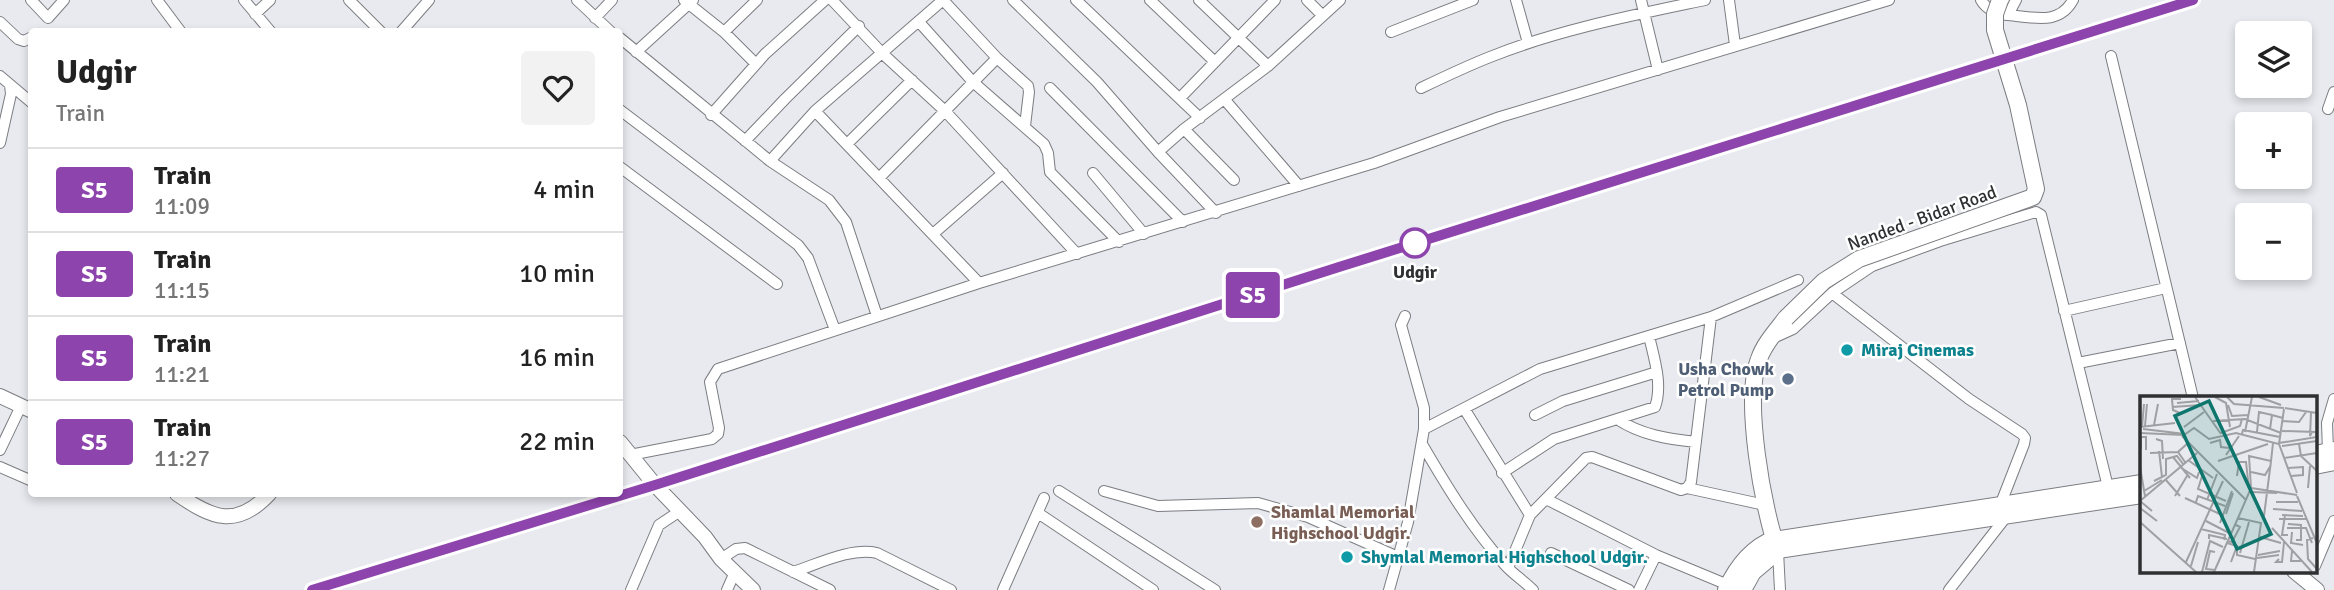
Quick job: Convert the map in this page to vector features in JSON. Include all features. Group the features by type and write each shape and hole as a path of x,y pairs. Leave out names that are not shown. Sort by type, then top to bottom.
{"highway":[{"name":"Nanded - Bidar Road","path":"1776,545 1765,505 1757,449 1753,388 1759,359 1770,339 1786,318 1824,281 1859,259 2033,197 2036,189 2018,105 1995,30 1995,14 2000,0"},
{"path":"1734,589 1776,545"}],"main road":[{"path":"0,396 26,409"},
{"path":"623,446 705,537 721,559 753,590"},
{"path":"2003,510 2108,486 2140,482"},
{"path":"1776,545 2003,510 2140,496"},
{"path":"182,497 198,508 219,516 238,516 254,509 265,497"},
{"path":"2296,572 2312,580"}],"street":[{"path":"31,0 48,18"},
{"path":"39,28 64,0"},
{"path":"157,0 178,28"},
{"path":"244,0 267,28"},
{"path":"255,14 270,0"},
{"path":"349,0 377,28"},
{"path":"577,0 606,28"},
{"path":"595,18 612,0"},
{"path":"724,32 757,0"},
{"path":"711,115 756,64 825,0"},
{"path":"832,0 883,54 945,111 1077,254"},
{"path":"770,161 815,111 943,0 997,58 1028,86 1025,126"},
{"path":"1013,0 1097,82 1216,213"},
{"path":"1076,0 1200,118"},
{"path":"1150,0 1215,62"},
{"path":"1199,0 1213,4 1240,38 1268,66"},
{"path":"1180,98 1275,0"},
{"path":"1307,0 1322,15"},
{"path":"1158,152 1184,129 1268,66 1340,0"},
{"path":"1391,32 1473,0"},
{"path":"1516,0 1528,43"},
{"path":"1641,0 1658,70"},
{"path":"1421,88 1528,43 1644,12 1705,0"},
{"path":"1729,0 1735,45"},
{"path":"630,455 712,439 718,434 710,383 718,369 979,283 1374,163 1500,117 1867,3 1889,0"},
{"path":"1981,0 1987,8 2008,15 2052,18 2061,15 2073,0"},
{"path":"2008,15 2016,0"},
{"path":"404,28 425,1"},
{"path":"636,51 689,1 756,64"},
{"path":"0,22 18,39 28,39"},
{"path":"919,22 973,82 1044,144 1050,172 1119,242"},
{"path":"745,141 859,26"},
{"path":"623,40 770,161 830,200 846,222 877,316"},
{"path":"2111,56 2193,396"},
{"path":"880,177 997,58"},
{"path":"0,76 28,100"},
{"path":"847,144 912,80"},
{"path":"0,143 11,94 10,85"},
{"path":"1050,88 1183,222"},
{"path":"2328,109 2334,92"},
{"path":"1225,100 1299,186"},
{"path":"815,111 979,283"},
{"path":"623,112 798,245 808,258 835,330"},
{"path":"1184,129 1234,180"},
{"path":"623,169 778,284"},
{"path":"933,234 1003,173"},
{"path":"1093,173 1144,234"},
{"path":"1770,339 1793,329 1832,293 1872,266 1940,241 2036,212 2041,215 2108,486"},
{"path":"1424,429 1540,369 1711,317 1798,280"},
{"path":"2064,310 2166,288"},
{"path":"1832,293 1969,399 2025,438 2003,510 1949,590"},
{"path":"1389,590 1408,522 1424,429 1424,408 1401,325 1405,316"},
{"path":"1687,488 1691,482 1711,317"},
{"path":"1502,473 1554,439 1655,407 1659,398 1650,336"},
{"path":"2078,363 2180,343"},
{"path":"1535,415 1563,401 1657,372"},
{"path":"2328,454 2327,423 2334,399"},
{"path":"0,450 26,409"},
{"path":"1465,410 1530,515"},
{"path":"1617,419 1638,431 1696,442"},
{"path":"1422,444 1455,500 1508,568 1533,590"},
{"path":"1508,568 1530,515 1586,458 1592,457 1681,490 1687,488 1765,505"},
{"path":"0,467 28,479"},
{"path":"1059,491 1215,590"},
{"path":"1104,491 1158,506 1258,503 1308,517 1398,557"},
{"path":"1003,590 1044,498"},
{"path":"1546,499 1657,555 1734,589"},
{"path":"631,590 659,525 680,511"},
{"path":"1038,513 1153,590"},
{"path":"2316,564 2334,522"},
{"path":"1776,545 1780,590"},
{"path":"721,559 736,549 745,548 830,590"},
{"path":"793,572 869,552 877,553 951,590"},
{"path":"1551,553 1629,590"},
{"path":"1639,590 1657,555"},
{"path":"727,590 735,572"}],"railway":[{"path":"623,495 2193,0"},
{"path":"312,590 616,497"}],"train":[{"name":"S5","path":"623,495 2193,0"},
{"name":"S5","path":"312,590 616,497"}],"place":[{"name":"Udgir","path":"1415,243"},
{"name":"Miraj Cinemas","path":"1847,350"},
{"name":"Usha Chowk Petrol Pump","path":"1788,379"},
{"name":"Shamlal Memorial Highschool Udgir.","path":"1257,522"},
{"name":"Shymlal Memorial Highschool Udgir.","path":"1347,557"}]}
